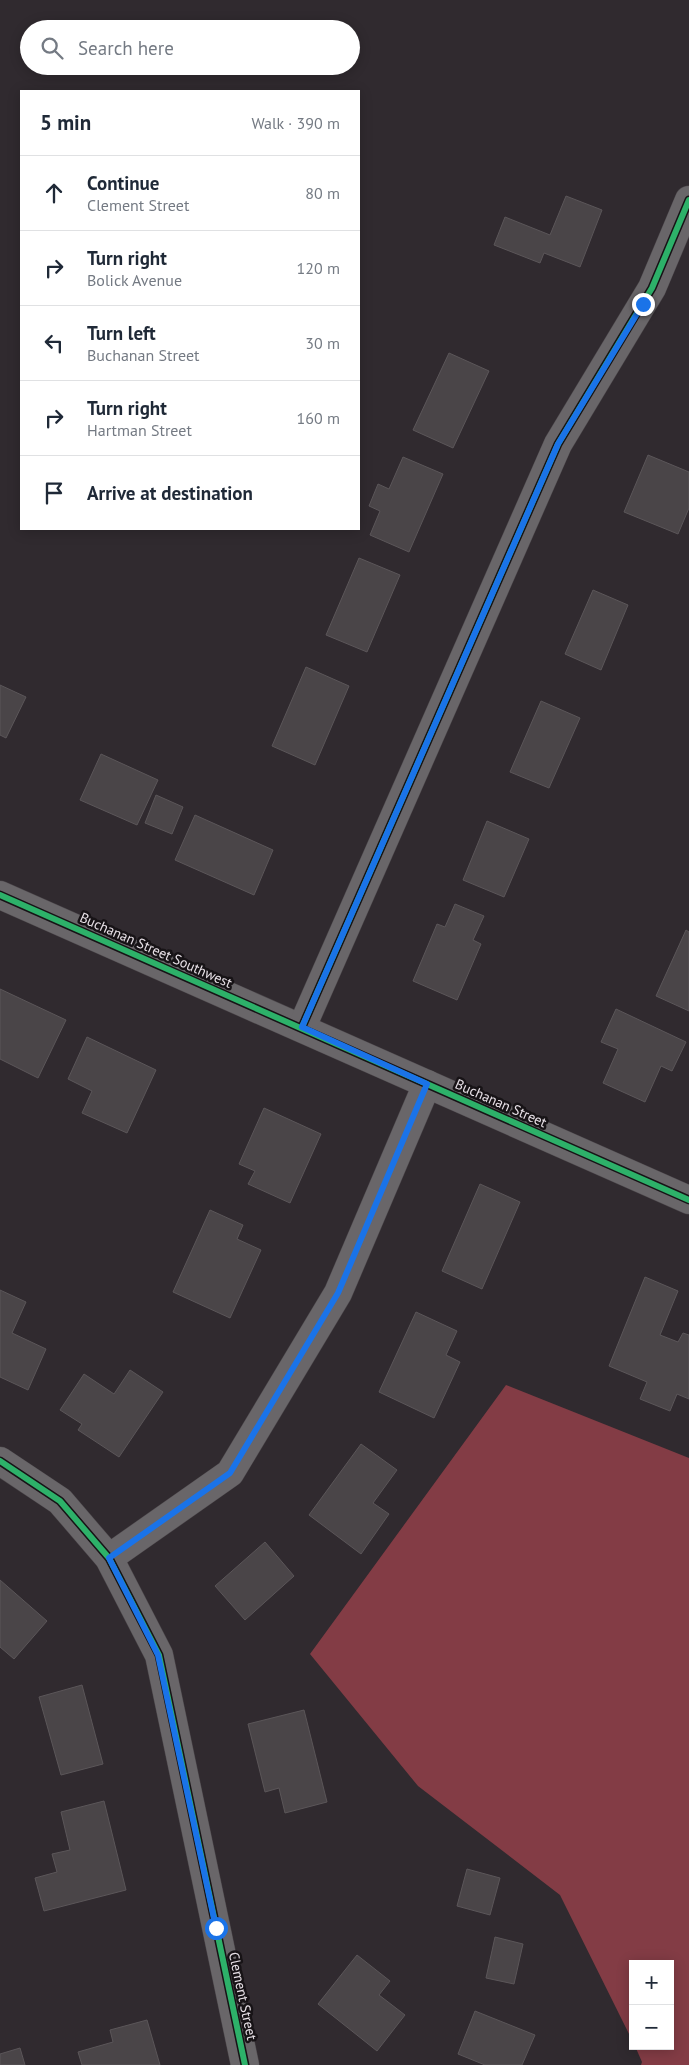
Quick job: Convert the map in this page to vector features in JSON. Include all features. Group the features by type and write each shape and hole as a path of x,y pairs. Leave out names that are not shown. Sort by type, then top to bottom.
{"street":[{"path":"302,1027 558,444 652,288 689,200"},
{"name":"Buchanan Street Southwest","path":"0,895 302,1027"},
{"name":"Buchanan Street","path":"302,1027 689,1200"},
{"path":"109,1558 230,1473 338,1293 427,1084"},
{"name":"Clement Street","path":"0,1461 60,1501 109,1558 158,1655 245,2065"}],"shaded area":[{"path":"506,1385 689,1458 689,2065 641,2065 642,2062 637,2050 674,2050 674,1960 629,1960 629,2034 560,1895 418,1786 310,1654"}],"building":[{"path":"566,196 602,210 580,267 544,253 540,263 494,245 505,217 550,235"},
{"path":"449,353 489,371 453,448 413,430"},
{"path":"648,455 689,472 689,508 678,534 624,512"},
{"path":"403,457 443,474 409,552 370,535 380,511 369,506 378,484 389,489"},
{"path":"359,558 400,575 367,652 326,635"},
{"path":"593,590 628,605 601,670 565,654"},
{"path":"306,667 349,686 315,765 272,746"},
{"path":"0,685 26,697 6,738 0,735"},
{"path":"541,701 580,718 549,788 510,772"},
{"path":"101,754 158,780 137,825 80,800"},
{"path":"156,795 183,807 172,834 145,823"},
{"path":"195,815 273,850 254,895 175,860"},
{"path":"487,821 529,839 504,897 463,880"},
{"path":"455,904 484,916 473,940 481,944 457,1000 413,981 437,924 445,927"},
{"path":"686,930 689,932 689,1011 656,996"},
{"path":"0,989 66,1020 38,1078 0,1059"},
{"path":"616,1009 686,1042 672,1071 661,1066 645,1102 603,1083 618,1049 601,1042"},
{"path":"87,1037 156,1070 127,1133 82,1113 92,1091 68,1079"},
{"path":"264,1108 321,1134 290,1203 248,1184 255,1171 239,1164"},
{"path":"480,1184 520,1202 482,1289 442,1271"},
{"path":"210,1210 243,1225 237,1239 261,1250 230,1318 173,1292"},
{"path":"645,1277 678,1291 660,1335 678,1342 683,1333 689,1335 689,1399 677,1394 670,1411 640,1399 647,1382 609,1366"},
{"path":"0,1290 26,1302 12,1333 46,1349 28,1390 0,1377"},
{"path":"416,1312 457,1331 446,1355 460,1362 434,1418 379,1392"},
{"path":"130,1370 163,1392 119,1457 78,1430 82,1424 60,1410 84,1374 114,1394"},
{"path":"361,1444 397,1470 373,1503 389,1514 361,1554 309,1515"},
{"path":"265,1542 294,1576 245,1620 215,1586"},
{"path":"0,1580 47,1621 14,1659 0,1647"},
{"path":"82,1685 103,1764 61,1775 39,1697"},
{"path":"304,1710 327,1802 285,1813 279,1788 265,1792 248,1724"},
{"path":"104,1801 126,1890 44,1911 35,1878 57,1872 52,1854 70,1850 61,1812"},
{"path":"467,1869 500,1878 490,1915 457,1906"},
{"path":"495,1937 523,1944 514,1984 486,1978"},
{"path":"357,1955 390,1981 379,1995 405,2015 377,2051 318,2004"},
{"path":"475,2011 535,2035 522,2065 485,2065 458,2054"},
{"path":"147,2020 160,2065 82,2065 78,2052 113,2042 110,2030"},
{"path":"20,2048 25,2065 0,2065 0,2054"}],"cycle path":[{"path":"302,1027 558,444 652,288 689,200"},
{"path":"0,895 689,1200"},
{"path":"0,1461 60,1501 109,1558 159,1655 245,2065"}],"route":[{"path":"216,1928 158,1655 109,1558 230,1473 338,1293 427,1084 302,1027 558,444 643,304"}]}
